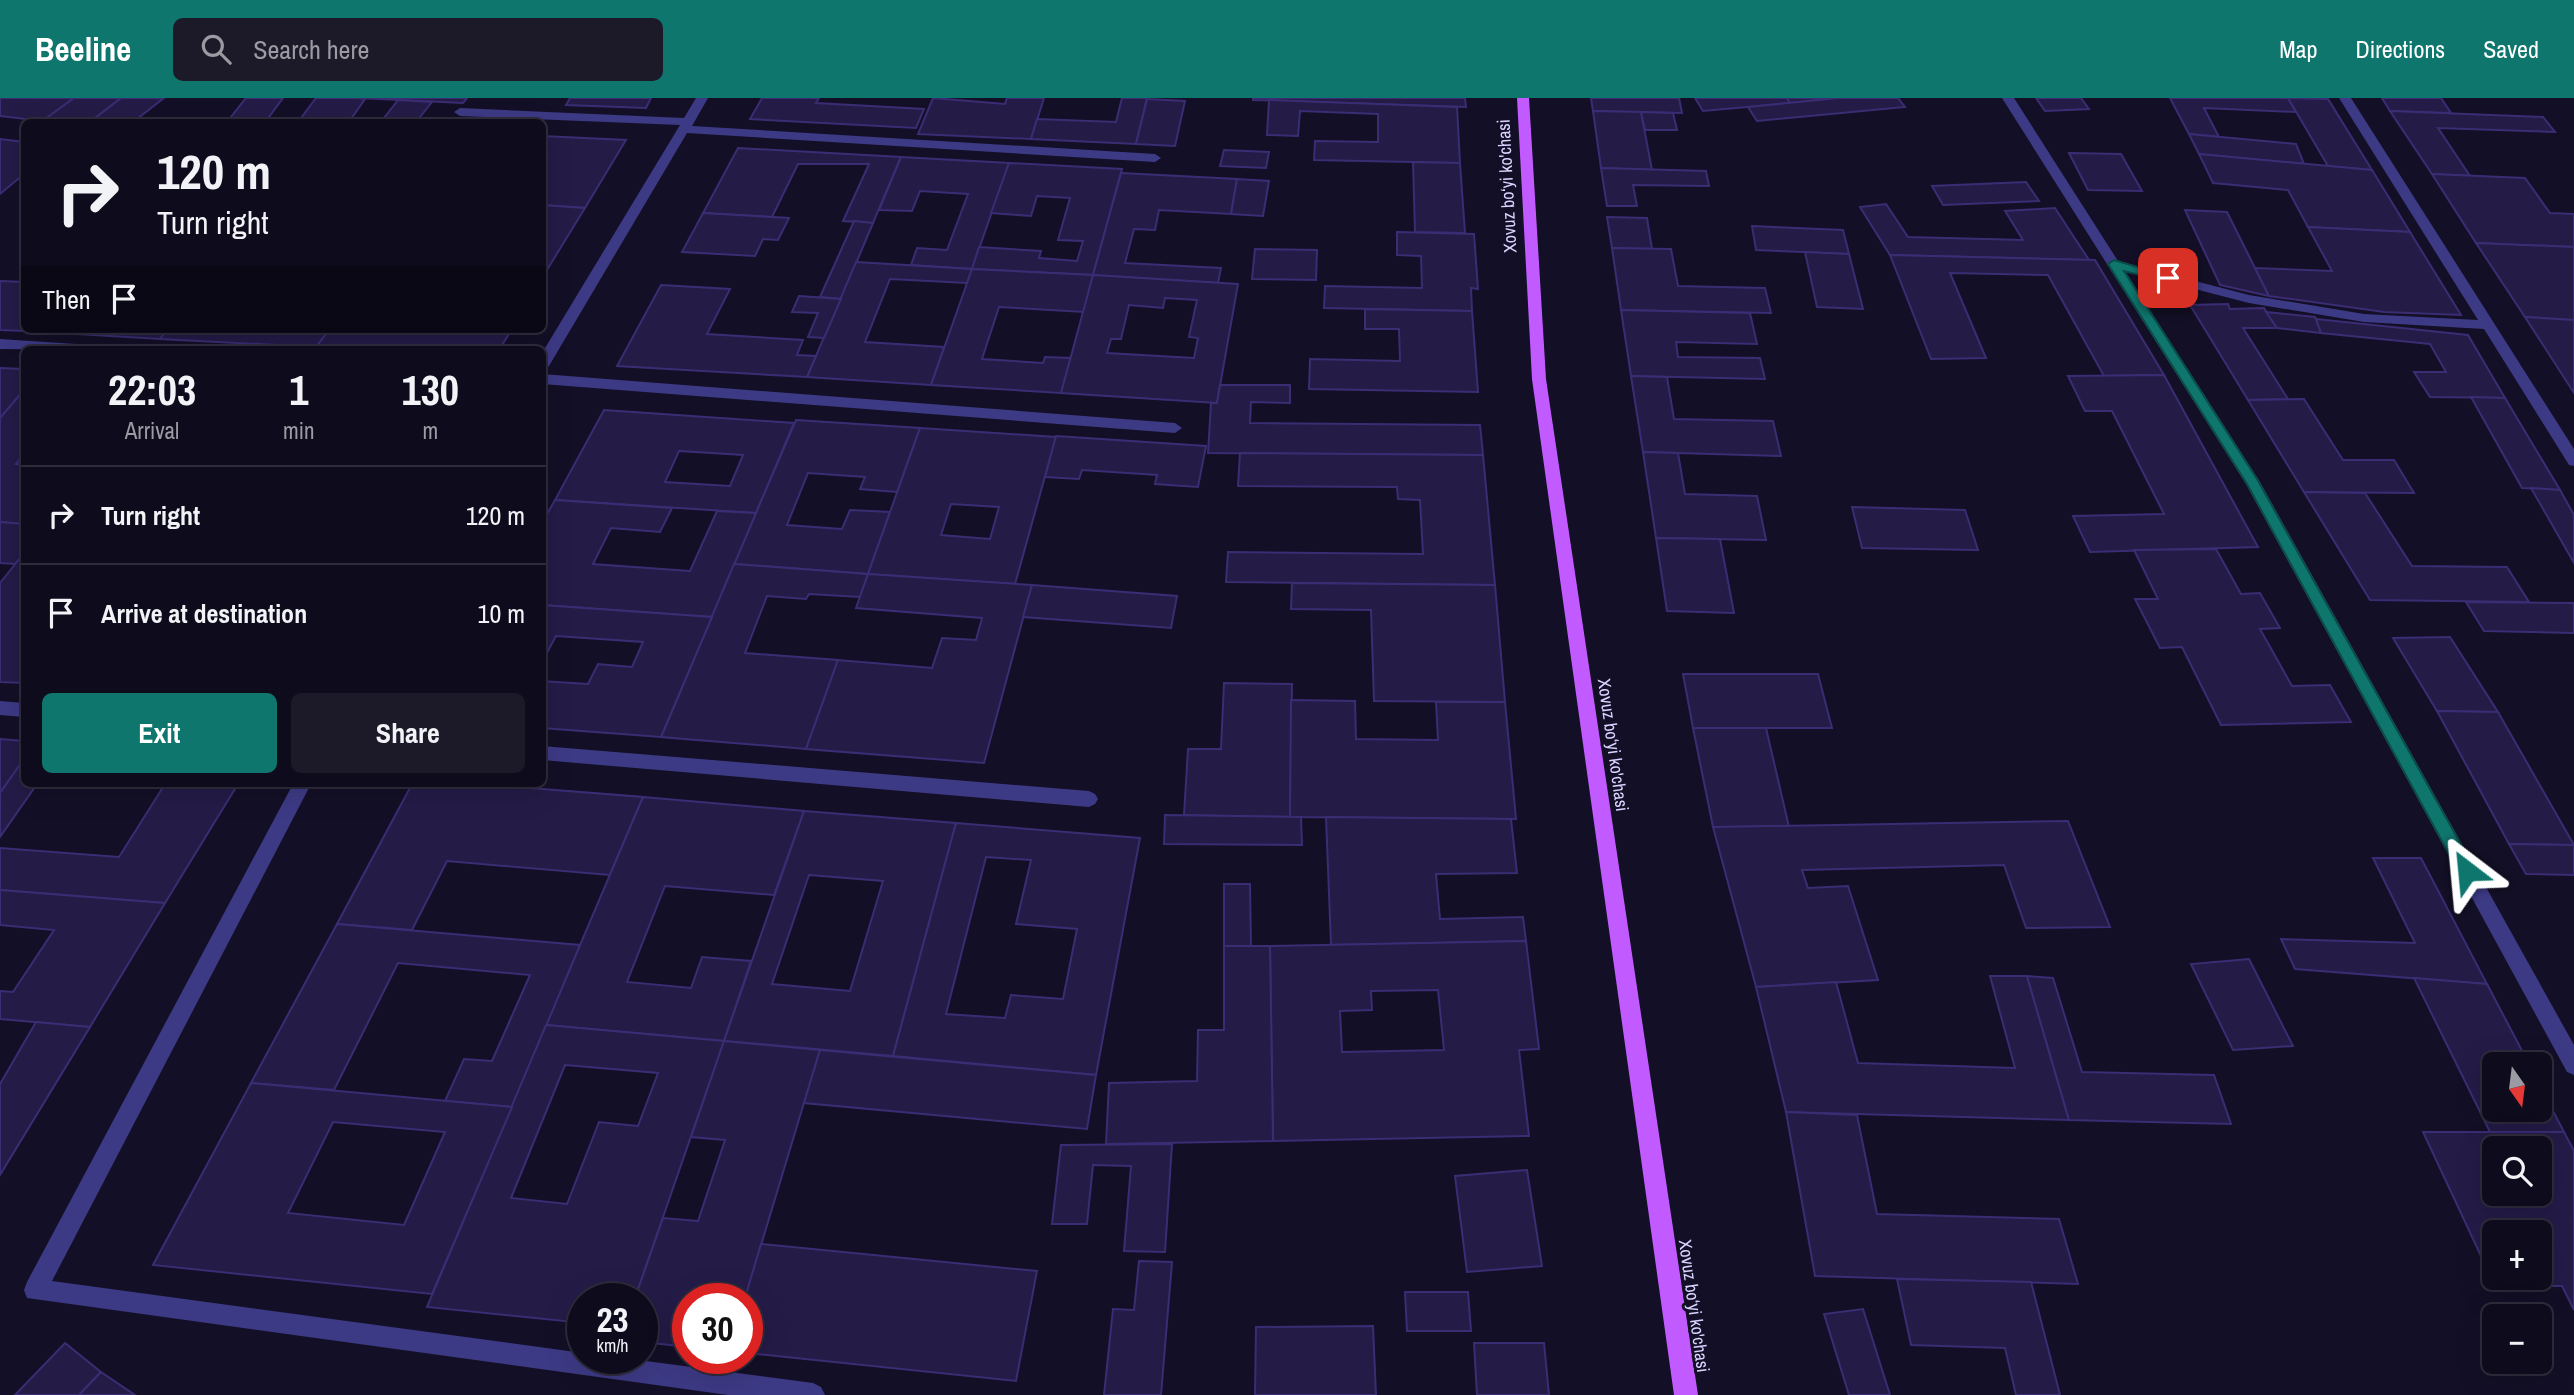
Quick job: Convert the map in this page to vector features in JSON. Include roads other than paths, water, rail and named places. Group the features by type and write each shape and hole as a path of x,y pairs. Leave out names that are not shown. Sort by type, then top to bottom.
{"main road":[{"name":"Xovuz bo‘yi ko'chasi","path":"1522,98 1539,379 1686,1395"}],"street":[{"path":"546,359 702,98"},
{"path":"2008,98 2252,482 2574,1065"},
{"path":"2345,98 2574,461"},
{"path":"460,112 1155,158"},
{"path":"2114,264 2249,299 2364,318 2487,325"},
{"path":"0,344 30,346"},
{"path":"546,379 1175,428"},
{"path":"0,708 21,710"},
{"path":"546,753 1089,799"},
{"path":"301,787 35,1290 813,1395"}]}
